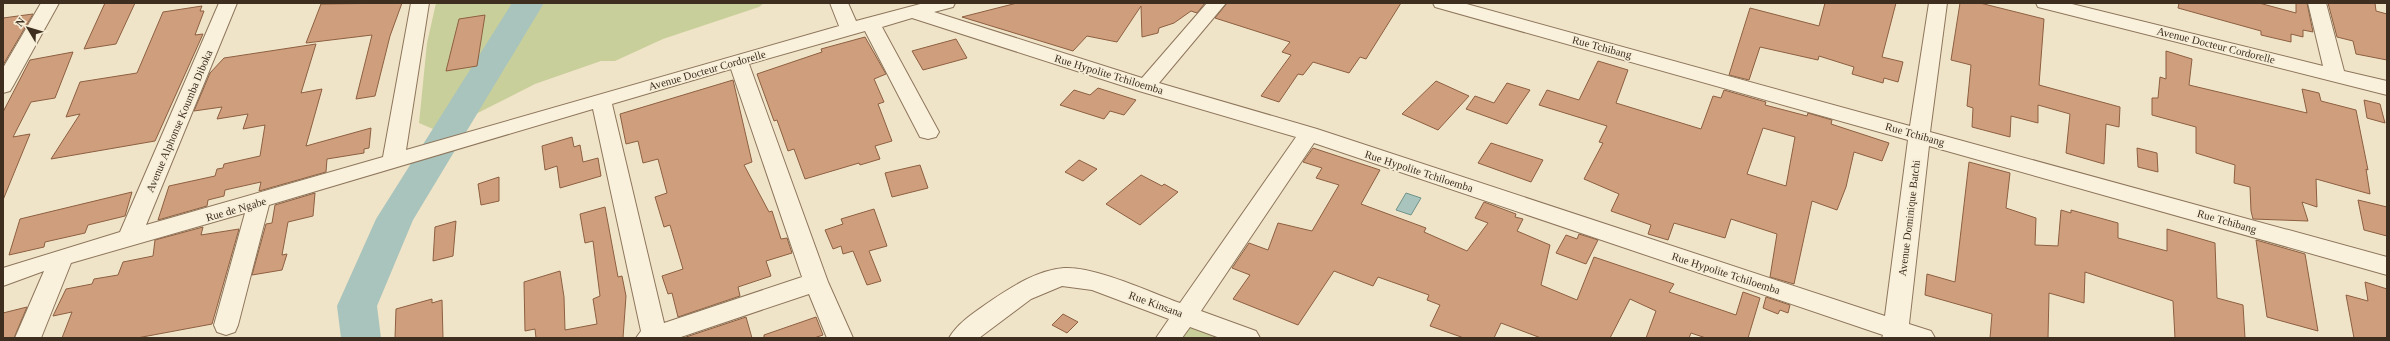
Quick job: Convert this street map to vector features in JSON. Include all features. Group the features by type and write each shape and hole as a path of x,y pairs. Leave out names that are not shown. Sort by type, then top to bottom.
{"street":[{"path":"3,86 50,3"},
{"name":"Avenue Alphonse Koumba Diboka","path":"129,238 228,3"},
{"path":"404,159 420,3"},
{"path":"839,3 850,30"},
{"name":"Avenue Docteur Cordorelle","path":"468,140 601,100 946,3"},
{"path":"1146,86 1217,3"},
{"name":"Rue Tchibang","path":"1442,3 2387,266"},
{"name":"Avenue Dominique Batchi","path":"1896,334 1919,135 1938,3"},
{"name":"Avenue Docteur Cordorelle","path":"2045,3 2107,11 2335,75 2387,88"},
{"path":"2317,3 2335,75"},
{"name":"Rue Hypolite Tchiloemba","path":"913,12 1146,86 1309,134 1896,334 1922,338"},
{"path":"871,25 928,132"},
{"path":"738,61 816,282 840,338"},
{"path":"601,100 653,337 816,282"},
{"path":"1169,338 1309,134"},
{"name":"Rue de Ngabe","path":"3,277 38,264 259,202 468,140"},
{"path":"226,325 259,202"},
{"path":"28,338 61,258"},
{"path":"3,268 38,264"},
{"name":"Rue Kinsana","path":"962,338 1012,300 1040,284 1062,277 1081,278 1098,283 1186,314 1247,338"}],"green space":[{"path":"436,3 764,3 759,7 663,39 615,61 601,61 535,84 440,132 419,123 427,43"},
{"path":"1187,321 1232,338 1179,338"}],"water":[{"path":"1406,193 1421,198 1411,215 1396,210"}],"building":[{"path":"105,3 135,3 116,44 84,49"},
{"path":"402,3 390,36 375,96 356,99 372,35 306,43 321,4"},
{"path":"1017,3 1205,3 1197,13 1191,11 1174,23 1159,28 1158,33 1142,37 1141,6 1117,42 1087,36 1073,51 962,17"},
{"path":"1227,3 1401,3 1366,59 1360,57 1349,73 1313,62 1303,75 1298,74 1279,102 1261,96 1291,55 1282,52 1290,42 1215,18"},
{"path":"1825,3 1896,3 1882,57 1903,62 1898,82 1884,78 1883,83 1852,74 1854,67 1819,56 1818,60 1760,47 1749,80 1729,75 1750,8 1819,26"},
{"path":"1960,3 1980,3 2044,19 2039,85 2120,107 2119,127 2106,124 2104,164 2066,153 2070,114 2038,105 2038,123 2011,116 2010,137 1972,127 1973,108 1967,106 1971,65 1951,60"},
{"path":"2179,3 2259,3 2296,13 2296,3 2307,3 2313,32 2303,30 2303,37 2291,34 2291,42 2261,35 2261,31 2178,8"},
{"path":"2328,3 2375,3 2376,11 2387,14 2387,60 2356,54 2353,41 2337,37"},
{"path":"202,6 200,11 204,11 195,35 203,34 155,141 51,159 80,114 66,117 80,82 137,73 163,12"},
{"path":"33,14 3,65 3,18"},
{"path":"485,15 477,66 446,71 459,19"},
{"path":"865,37 886,74 874,79 884,102 878,104 892,141 875,146 880,159 860,165 859,163 805,179 794,149 788,151 777,120 774,121 757,74 822,52 821,49"},
{"path":"956,39 967,58 923,70 912,51"},
{"path":"316,44 301,93 322,89 306,146 371,128 369,148 364,149 364,153 327,159 326,172 259,191 261,182 225,190 224,196 208,200 207,206 158,220 169,186 215,176 217,169 223,168 224,164 260,156 265,125 243,129 248,114 217,119 222,107 194,111 210,73 224,58"},
{"path":"2166,51 2192,59 2189,85 2307,113 2302,89 2319,93 2321,101 2356,110 2368,170 2366,169 2370,194 2316,179 2317,207 2302,202 2308,221 2253,219 2251,211 2250,187 2234,183 2235,165 2196,153 2196,127 2152,115 2152,98 2158,98 2160,77 2166,79"},
{"path":"73,52 55,98 31,102 13,137 30,134 3,200 3,112 30,60"},
{"path":"1598,61 1628,70 1616,103 1701,129 1713,96 1721,98 1724,90 1766,102 1765,105 1807,116 1808,113 1832,120 1831,124 1889,143 1882,161 1854,152 1846,187 1837,210 1812,201 1794,284 1770,277 1777,234 1731,219 1725,238 1674,223 1668,240 1648,234 1651,225 1611,211 1619,194 1584,179 1603,143 1599,142 1607,126 1539,105 1547,90 1579,100","holes":["1763,128 1795,137 1786,186 1747,174"]},
{"path":"733,80 752,162 744,165 769,212 772,211 781,239 787,238 792,253 766,261 771,276 738,287 740,296 678,317 672,293 668,294 662,276 683,269 670,225 664,227 655,197 667,193 658,159 643,163 638,141 626,144 620,114"},
{"path":"1436,81 1469,96 1438,130 1402,114"},
{"path":"1507,83 1530,90 1507,124 1466,109 1475,96 1494,103"},
{"path":"1098,88 1136,100 1124,115 1110,111 1104,119 1060,105 1074,90 1090,95"},
{"path":"2364,100 2380,104 2385,123 2367,118"},
{"path":"572,137 574,147 580,145 583,162 598,158 601,176 560,188 557,166 545,170 542,146"},
{"path":"1491,143 1543,160 1531,182 1478,163"},
{"path":"1313,148 1380,170 1361,204 1426,228 1424,232 1467,251 1488,223 1475,218 1484,202 1516,214 1515,217 1523,219 1517,231 1550,245 1541,285 1577,300 1594,257 1674,284 1669,292 1736,315 1743,292 1760,298 1748,338 1706,338 1691,333 1689,338 1646,338 1656,311 1630,299 1610,338 1541,338 1501,323 1494,338 1464,338 1430,326 1440,305 1427,300 1429,295 1378,277 1373,286 1334,271 1298,325 1233,299 1250,275 1232,268 1249,243 1268,250 1278,223 1312,231 1339,185 1316,178 1322,168 1303,162"},
{"path":"2137,148 2157,153 2158,172 2138,167"},
{"path":"1079,160 1097,169 1083,181 1065,172"},
{"path":"1969,162 2010,173 2006,208 2036,218 2035,245 2058,246 2061,210 2071,213 2071,210 2118,223 2118,238 2167,251 2167,229 2215,243 2217,298 2243,305 2245,338 2175,338 2173,301 2085,272 2084,303 2049,293 2048,338 1990,338 1992,314 1925,295 1927,274 1955,282"},
{"path":"920,165 928,188 892,197 885,173"},
{"path":"1141,175 1162,186 1164,184 1178,192 1140,225 1106,204"},
{"path":"499,177 499,201 481,205 478,184"},
{"path":"132,192 125,216 88,225 85,233 45,242 44,247 9,255 20,219"},
{"path":"315,193 313,216 288,222 282,255 287,254 282,270 252,275 266,224 272,223 275,205"},
{"path":"2358,200 2387,207 2387,236 2364,230"},
{"path":"605,207 618,277 622,276 626,296 623,338 536,338 535,329 525,331 524,282 560,271 564,297 565,330 597,324 593,299 600,296 593,241 585,243 580,214"},
{"path":"874,209 887,246 869,251 881,281 867,285 853,251 843,254 841,246 833,249 825,230 843,224 841,219"},
{"path":"456,221 453,256 433,261 435,227"},
{"path":"203,227 201,235 239,229 212,324 137,338 62,338 72,312 53,316 66,289 92,284 94,279 118,275 123,262 153,256 155,240"},
{"path":"1579,234 1598,240 1586,264 1556,253 1566,235 1577,239"},
{"path":"2256,240 2305,254 2318,331 2267,317"},
{"path":"2365,282 2387,289 2387,338 2354,338 2346,295 2368,301"},
{"path":"1766,297 1790,305 1788,313 1780,310 1778,314 1763,308"},
{"path":"432,299 432,303 442,300 443,338 395,338 396,309"},
{"path":"27,307 14,338 3,338 3,313"},
{"path":"1063,314 1078,322 1067,333 1052,325"},
{"path":"746,317 752,338 686,337"},
{"path":"816,317 823,335 814,338 764,338 764,335"}],"waterway":[{"path":"361,338 357,306 395,219 528,3"}]}
